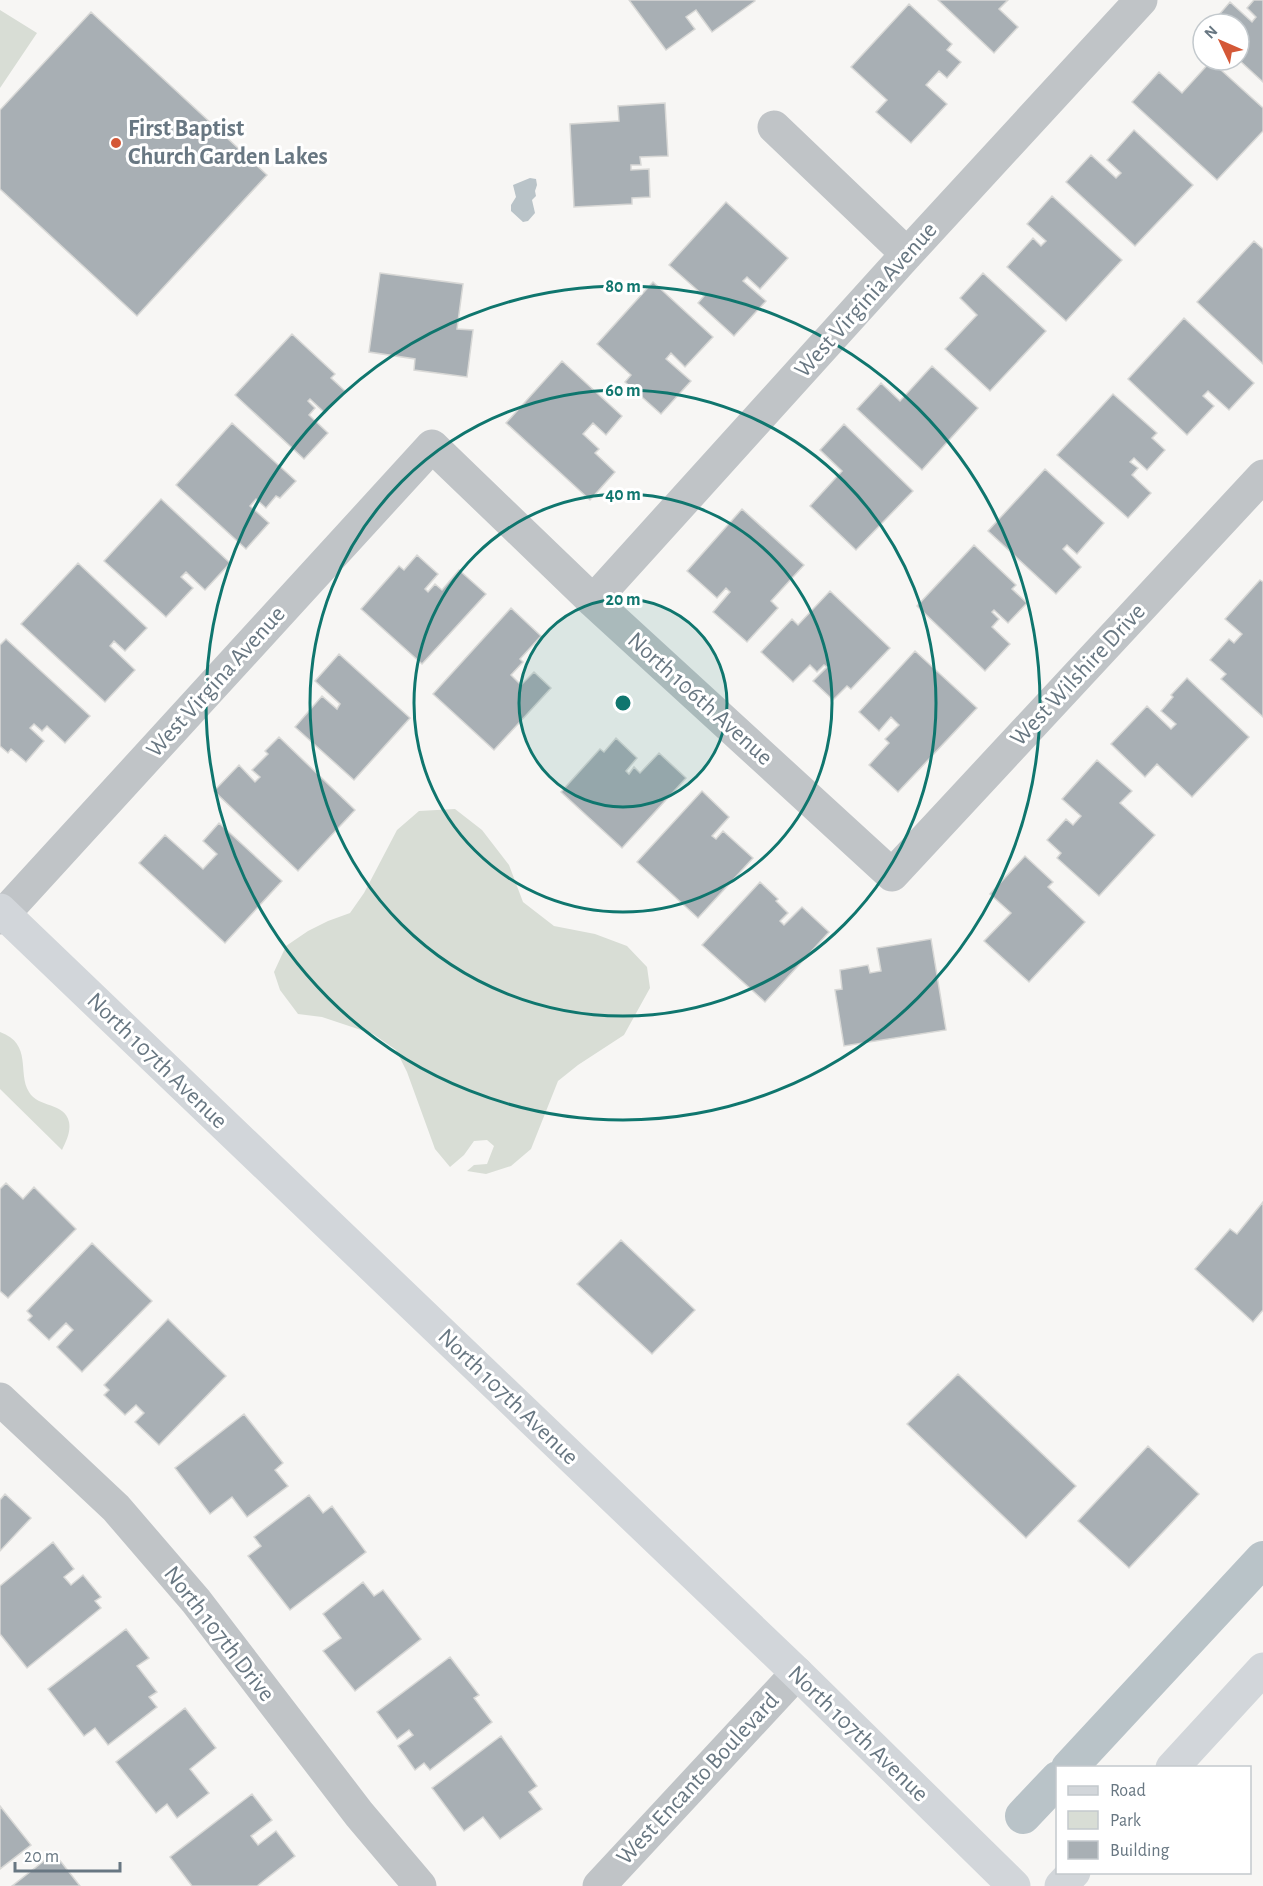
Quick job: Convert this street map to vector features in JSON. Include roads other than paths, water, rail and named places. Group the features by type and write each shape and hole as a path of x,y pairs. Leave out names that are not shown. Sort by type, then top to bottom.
{"main road":[{"name":"North 107th Avenue","path":"1,914 797,1673 1014,1886"},
{"path":"1173,1766 1263,1669"},
{"path":"1061,1886 1072,1874"}],"street":[{"name":"West Virginia Avenue","path":"592,601 1141,0"},
{"path":"774,127 907,254"},
{"name":"North 106th Avenue","path":"432,446 592,601 892,874"},
{"name":"West Virgina Avenue","path":"1,914 432,446"},
{"name":"West Wilshire Drive","path":"892,874 1263,476"},
{"name":"North 107th Drive","path":"0,1399 116,1508 189,1593 359,1814 420,1886"},
{"name":"West Encanto Boulevard","path":"599,1886 797,1673"}],"waterway":[{"path":"1071,1766 1263,1559"},
{"path":"1023,1816 1056,1781"}],"place":[{"name":"First Baptist Church Garden Lakes","path":"116,143"}]}
